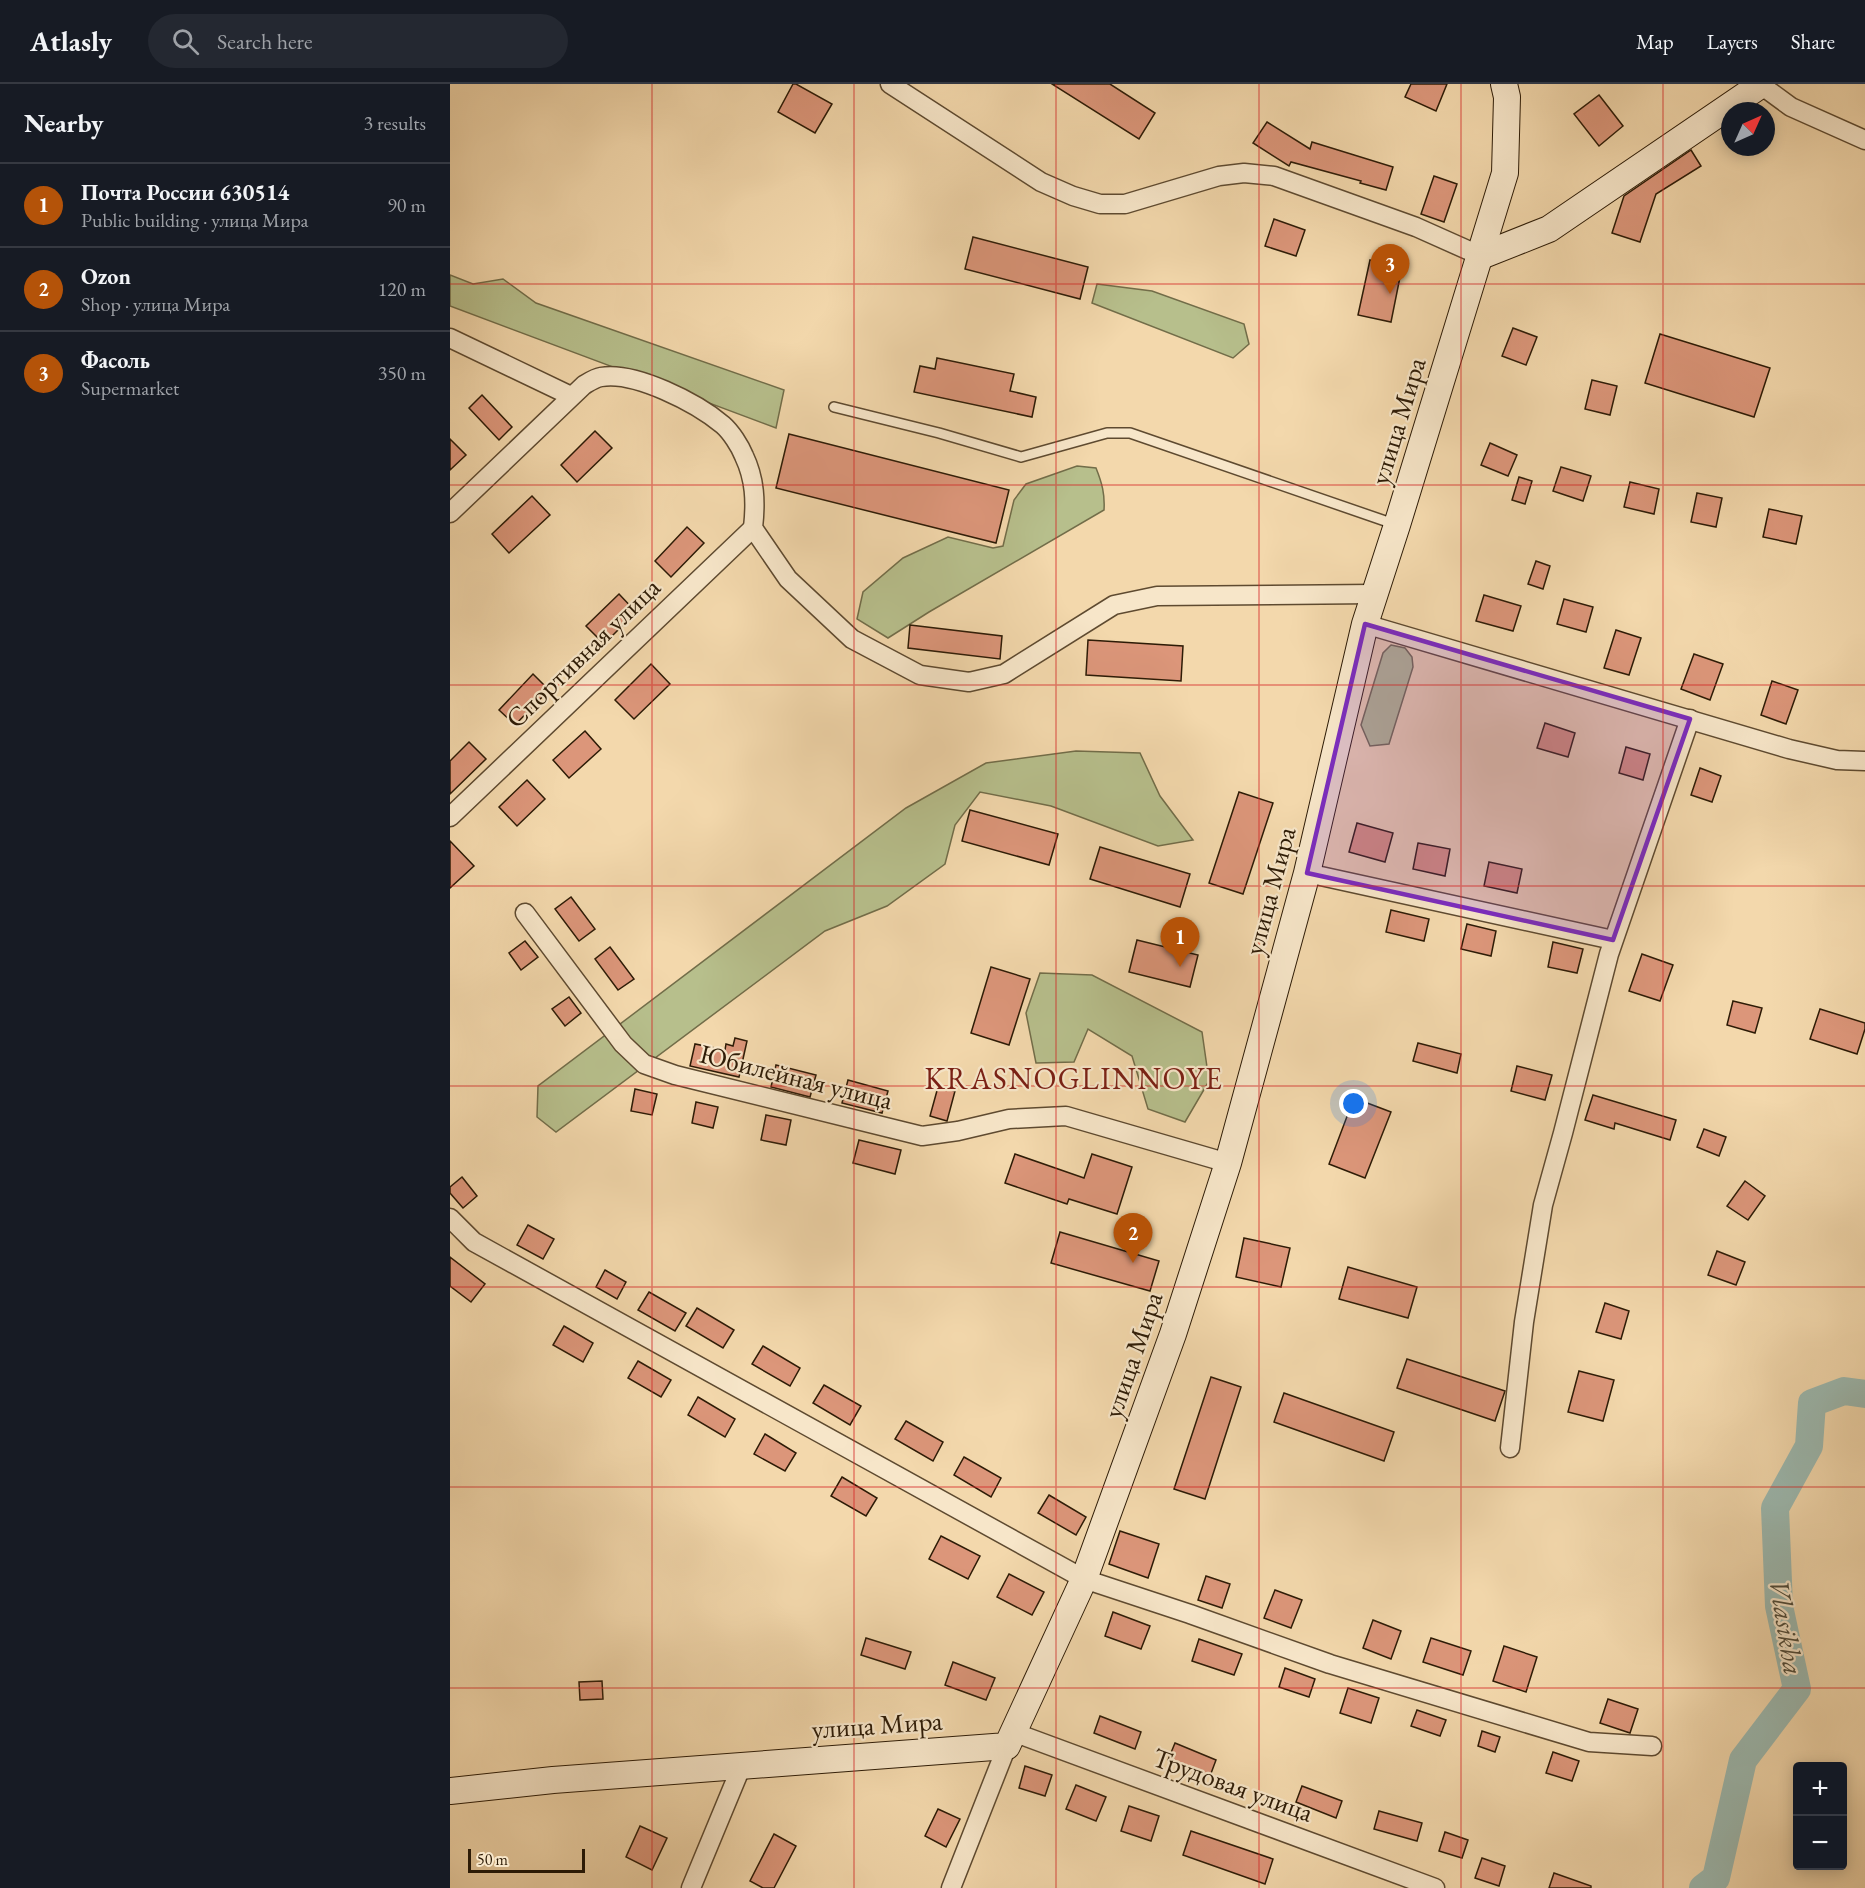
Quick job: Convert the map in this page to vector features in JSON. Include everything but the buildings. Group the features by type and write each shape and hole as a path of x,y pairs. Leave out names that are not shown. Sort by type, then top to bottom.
{"street":[{"path":"890,84 1041,182 1073,196 1100,204 1125,204 1219,176 1244,173 1274,176 1416,227 1481,256 1549,229 1761,84 1791,107 1865,140"},
{"name":"улица Мира","path":"450,1791 1010,1739 1084,1580 1173,1334 1228,1163 1307,873 1365,624 1505,173 1508,97 1504,84"},
{"path":"450,338 571,396"},
{"path":"450,513 584,385 600,377 630,379 660,387 724,426 744,455 754,482 756,506 753,528 788,579 852,639 920,675 969,682 1004,674 1114,605 1157,597 1374,594"},
{"name":"Спортивная улица","path":"450,817 753,528"},
{"path":"1365,624 1789,749 1837,760 1865,761"},
{"path":"1510,1448 1524,1322 1543,1205 1614,940 1690,719"},
{"path":"1307,873 1614,940"},
{"name":"Юбилейная улица","path":"525,913 623,1044 644,1065 675,1075 922,1136 958,1131 1009,1119 1066,1116 1228,1163"},
{"path":"450,1218 474,1242 1084,1580 1190,1614 1330,1664 1589,1742 1652,1746"},
{"path":"951,1888 1010,1739"},
{"name":"Трудовая улица","path":"1010,1739 1435,1888"},
{"path":"691,1888 742,1765"}],"lane":[{"path":"834,407 939,433 1022,457 1107,433 1130,433 1397,525"}],"highlighted area":[{"path":"1365,624 1690,719 1613,940 1307,873"}],"green space":[{"path":"450,275 473,284 503,279 536,303 784,390 776,428 450,306"},
{"path":"1097,284 1152,291 1244,324 1249,344 1233,358 1092,303"},
{"path":"1077,466 1096,468 1103,489 1104,510 888,638 857,619 863,592 903,558 948,537 993,548 1003,546 1014,500 1026,484"},
{"path":"1391,645 1405,648 1412,657 1413,667 1389,744 1370,746 1361,725 1383,653"},
{"path":"1076,751 1140,753 1160,796 1193,840 1158,846 1051,806 980,792 955,825 945,864 887,906 825,931 556,1132 537,1117 538,1086 906,808 986,763"},
{"path":"1040,973 1092,975 1202,1032 1209,1081 1185,1122 1148,1109 1132,1056 1088,1029 1074,1062 1036,1063 1026,1013"}],"waterway":[{"name":"Vlasikha","path":"1703,1888 1716,1878 1743,1760 1797,1689 1779,1606 1775,1508 1809,1446 1812,1403 1844,1391 1865,1394"}],"place":[{"name":"Фасоль","path":"1390,294"},
{"name":"Почта России 630514","path":"1180,967"},
{"name":"Ozon","path":"1133,1263"}],"district":[{"name":"KRASNOGLINNOYE","path":"1074,1079"}]}
